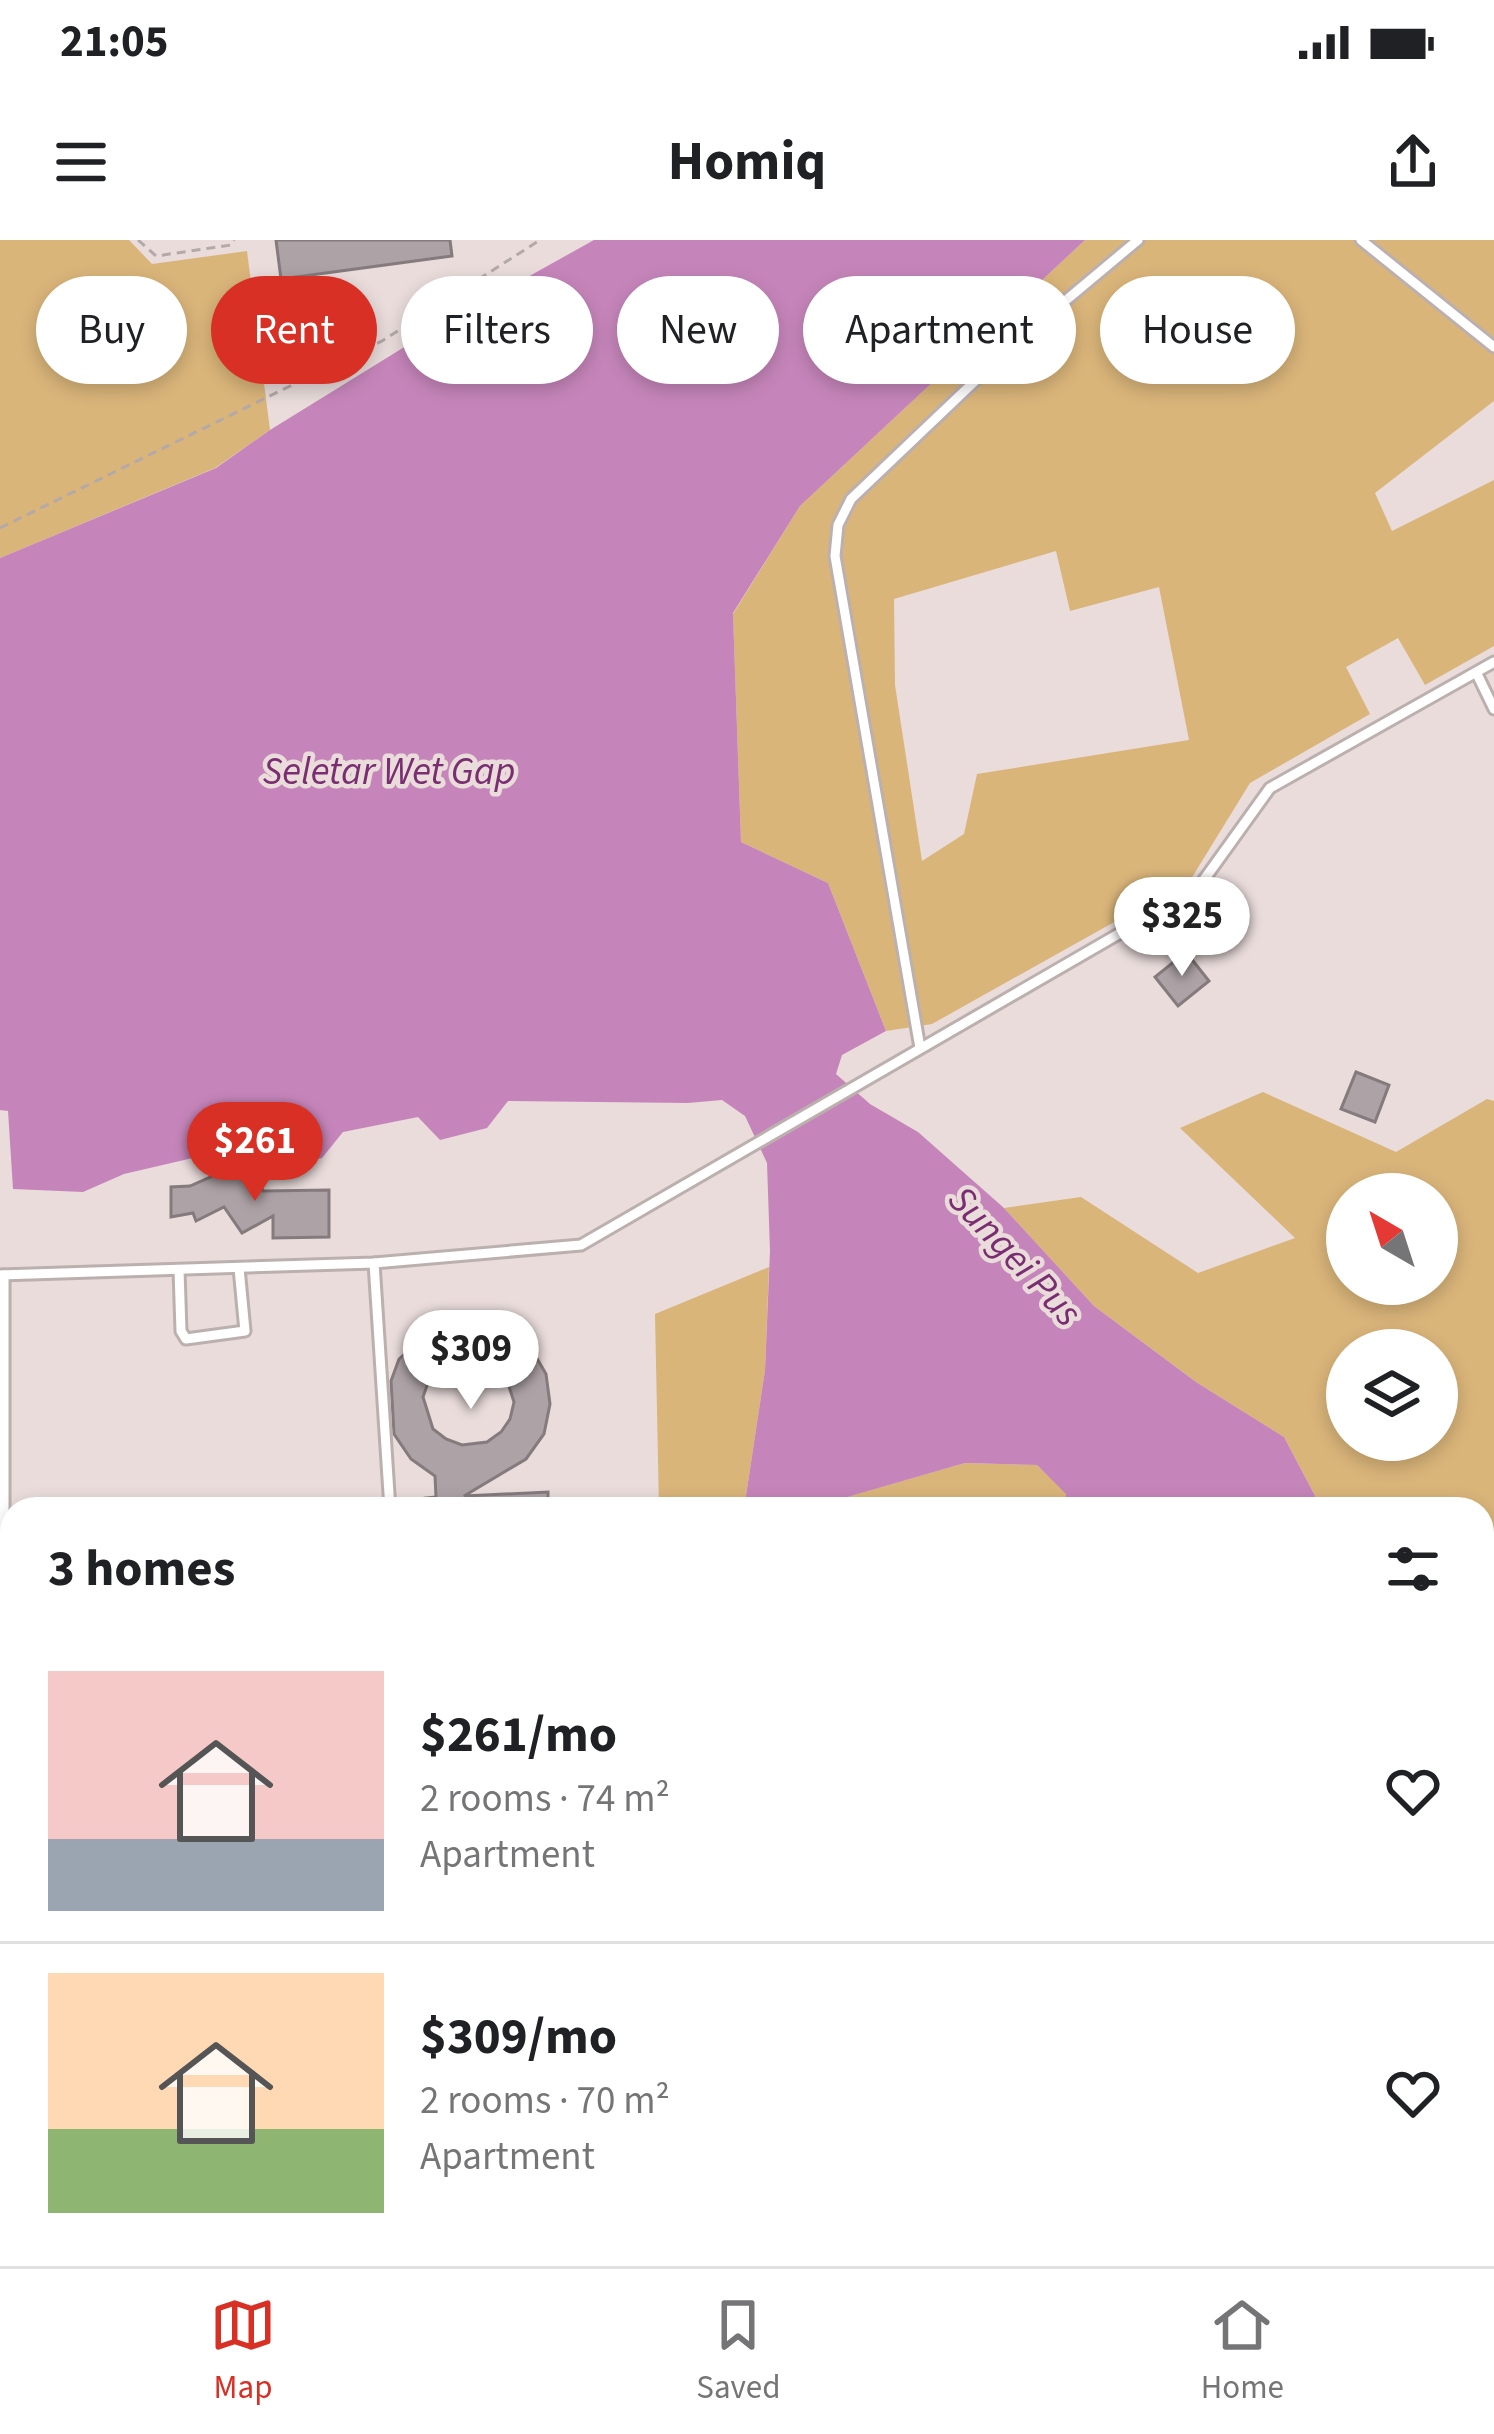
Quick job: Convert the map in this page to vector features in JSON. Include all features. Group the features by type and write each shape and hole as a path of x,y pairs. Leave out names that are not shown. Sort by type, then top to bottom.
{"lane":[{"path":"920,1048 835,556 838,525 851,499 1016,342 1138,240"},
{"path":"1361,240 1494,347"},
{"path":"5,1497 2,1275 374,1263 581,1245 1198,888 1270,788 1494,662"},
{"path":"1477,674 1494,709"},
{"path":"374,1263 389,1497"},
{"path":"179,1270 186,1339 245,1331 239,1268"}],"path":[{"path":"138,240 156,256 231,245 234,240"},
{"path":"0,528 382,340 540,240"}],"shaded area":[{"path":"0,240 129,240 152,264 247,251 250,276 211,276 211,384 264,384 270,430 215,468 0,558"},
{"path":"1085,240 1494,240 1494,401 1375,493 1392,531 1494,480 1494,646 1425,685 1398,638 1346,667 1370,714 1250,783 1191,879 932,1024 886,1031 828,883 741,842 733,614 800,506 931,384 1076,384 1076,276 1046,276","holes":["1056,551 1070,611 1159,587 1189,740 977,774 964,834 922,861 895,685 894,599"]},
{"path":"1263,1092 1396,1152 1487,1099 1494,1101 1494,1497 1316,1497 1284,1437 1196,1382 1094,1306 1004,1208 1081,1197 1198,1273 1295,1238 1180,1128"},
{"path":"769,1267 765,1370 746,1497 659,1497 655,1314"},
{"path":"965,1463 1037,1465 1067,1494 1067,1497 846,1497"}],"water":[{"name":"Seletar Wet Gap","path":"594,240 1085,240 1046,276 803,276 803,384 931,384 800,506 733,613 741,842 828,883 886,1031 842,1055 836,1074 870,1104 918,1132 1004,1208 1094,1306 1196,1382 1284,1437 1316,1497 1066,1497 1037,1465 965,1463 847,1497 746,1497 765,1370 770,1251 767,1163 745,1116 722,1100 508,1101 487,1128 440,1140 418,1117 343,1132 322,1158 274,1169 266,1141 124,1174 83,1192 13,1189 8,1111 0,1110 0,558 216,468 344,384 377,384 377,364 401,349 401,384 593,384 593,276 529,276"}],"building":[{"path":"276,240 450,240 452,256 281,276"},
{"path":"1186,952 1209,981 1178,1006 1155,977"},
{"path":"1356,1072 1389,1085 1375,1122 1341,1109"},
{"path":"251,1159 263,1191 329,1190 329,1237 273,1238 273,1216 242,1233 224,1207 196,1221 193,1213 171,1217 171,1187 190,1186"},
{"path":"477,1320 507,1329 531,1348 546,1374 550,1404 544,1434 526,1459 464,1496 548,1492 548,1497 436,1497 435,1476 411,1459 394,1434 391,1381 399,1359 433,1329","holes":["476,1355 504,1371 514,1402 501,1432 487,1442 462,1445 433,1429 423,1397 431,1374 444,1362"]}],"water label":[{"name":"Sungei Pus","path":"1016,1255"}]}
